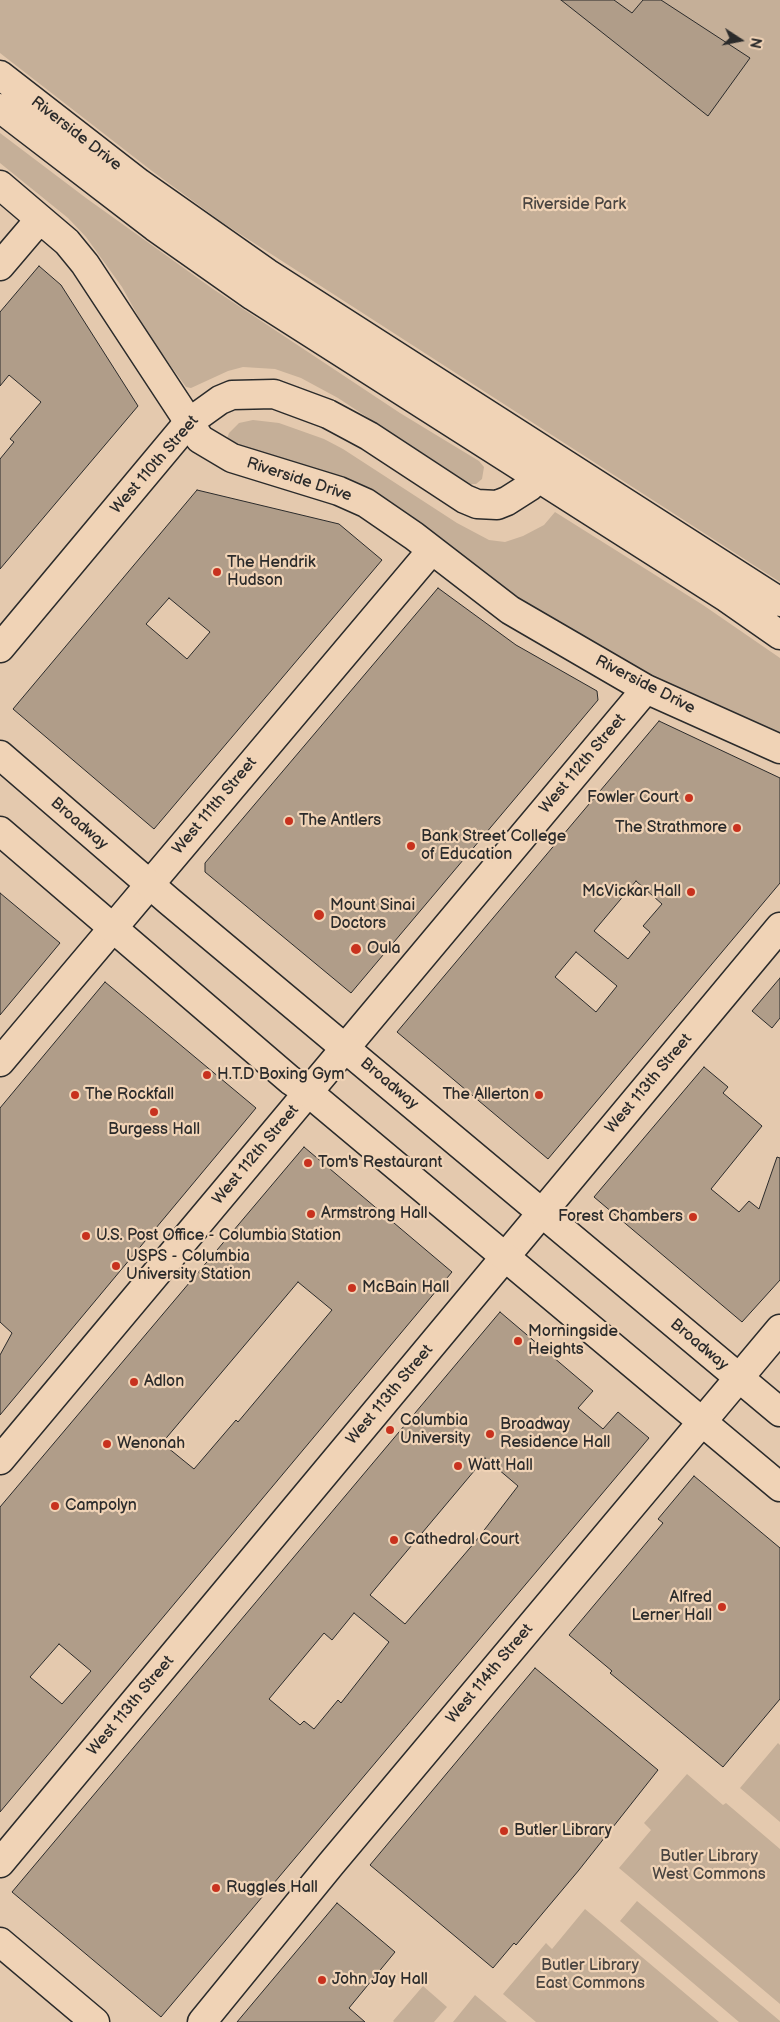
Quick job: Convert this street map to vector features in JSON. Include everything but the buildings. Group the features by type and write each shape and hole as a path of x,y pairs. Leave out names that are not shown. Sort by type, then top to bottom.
{"street":[{"name":"Riverside Drive","path":"0,75 139,183 780,635"},
{"name":"Riverside Drive","path":"0,108 92,180 230,280 546,469 597,483 780,602"},
{"name":"Riverside Drive","path":"0,185 67,242 85,264 200,439 232,458 338,491 366,503 414,536 431,551 510,610 646,689 780,749"},
{"path":"0,266 40,219"},
{"name":"West 110th Street","path":"0,648 188,423 220,400 232,395 274,394 308,405 350,425 452,492 477,504 497,505 507,501 546,469"},
{"name":"West 111th Street","path":"0,1062 431,551"},
{"name":"West 112th Street","path":"0,1460 646,689"},
{"name":"Broadway","path":"0,755 149,884 780,1412"},
{"path":"0,832 290,1080 308,1092 780,1487"},
{"name":"West 113th Street","path":"0,1863 780,927"},
{"name":"West 114th Street","path":"202,2022 331,1864 780,1329"},
{"path":"0,1942 95,2022"}],"green space":[{"name":"Riverside Park","path":"0,0 780,0 780,582 223,223 152,171 0,53"},
{"path":"0,133 86,198 213,289 400,413 479,461 484,467 482,479 476,484 469,484 338,398 301,378 275,369 243,367 228,371 191,388 186,387 149,336 122,287 86,237 68,218 0,163"},
{"path":"253,420 279,423 324,439 343,449 457,523 489,540 505,542 523,536 544,525 555,512 703,605 780,658 780,741 570,640 409,520 226,442 229,433 239,423"},
{"path":"778,1743 780,1745 780,1822 740,1788"},
{"name":"Butler Library West Commons","path":"687,1774 723,1805 726,1803 780,1849 780,2004 619,1868 651,1830 644,1823"},
{"path":"637,1901 780,2022 739,2022 620,1921"},
{"name":"Butler Library East Commons","path":"585,1909 719,2022 536,2022 503,1994 546,1943 552,1949"},
{"path":"423,1986 447,2007 434,2022 394,2022 393,2021"},
{"path":"475,1995 507,2022 453,2022"}],"place":[{"name":"The Hendrik Hudson","path":"217,572"},
{"name":"Fowler Court","path":"689,798"},
{"name":"The Antlers","path":"289,821"},
{"name":"The Strathmore","path":"737,828"},
{"name":"Bank Street College of Education","path":"411,846"},
{"name":"McVickar Hall","path":"691,892"},
{"name":"Mount Sinai Doctors","path":"319,915"},
{"name":"Oula","path":"356,949"},
{"name":"H.T.D Boxing Gym","path":"207,1075"},
{"name":"The Rockfall","path":"75,1095"},
{"name":"The Allerton","path":"539,1095"},
{"name":"Burgess Hall","path":"154,1112"},
{"name":"Tom's Restaurant","path":"308,1163"},
{"name":"Armstrong Hall","path":"311,1214"},
{"name":"Forest Chambers","path":"693,1217"},
{"name":"U.S. Post Office - Columbia Station","path":"86,1236"},
{"name":"USPS - Columbia University Station","path":"116,1266"},
{"name":"McBain Hall","path":"352,1288"},
{"name":"Morningside Heights","path":"518,1341"},
{"name":"Adlon","path":"134,1382"},
{"name":"Columbia University","path":"390,1430"},
{"name":"Broadway Residence Hall","path":"490,1434"},
{"name":"Wenonah","path":"107,1444"},
{"name":"Watt Hall","path":"458,1466"},
{"name":"Campolyn","path":"55,1506"},
{"name":"Cathedral Court","path":"394,1540"},
{"name":"Alfred Lerner Hall","path":"722,1607"},
{"name":"Butler Library","path":"504,1831"},
{"name":"Ruggles Hall","path":"216,1888"},
{"name":"John Jay Hall","path":"322,1980"}]}
